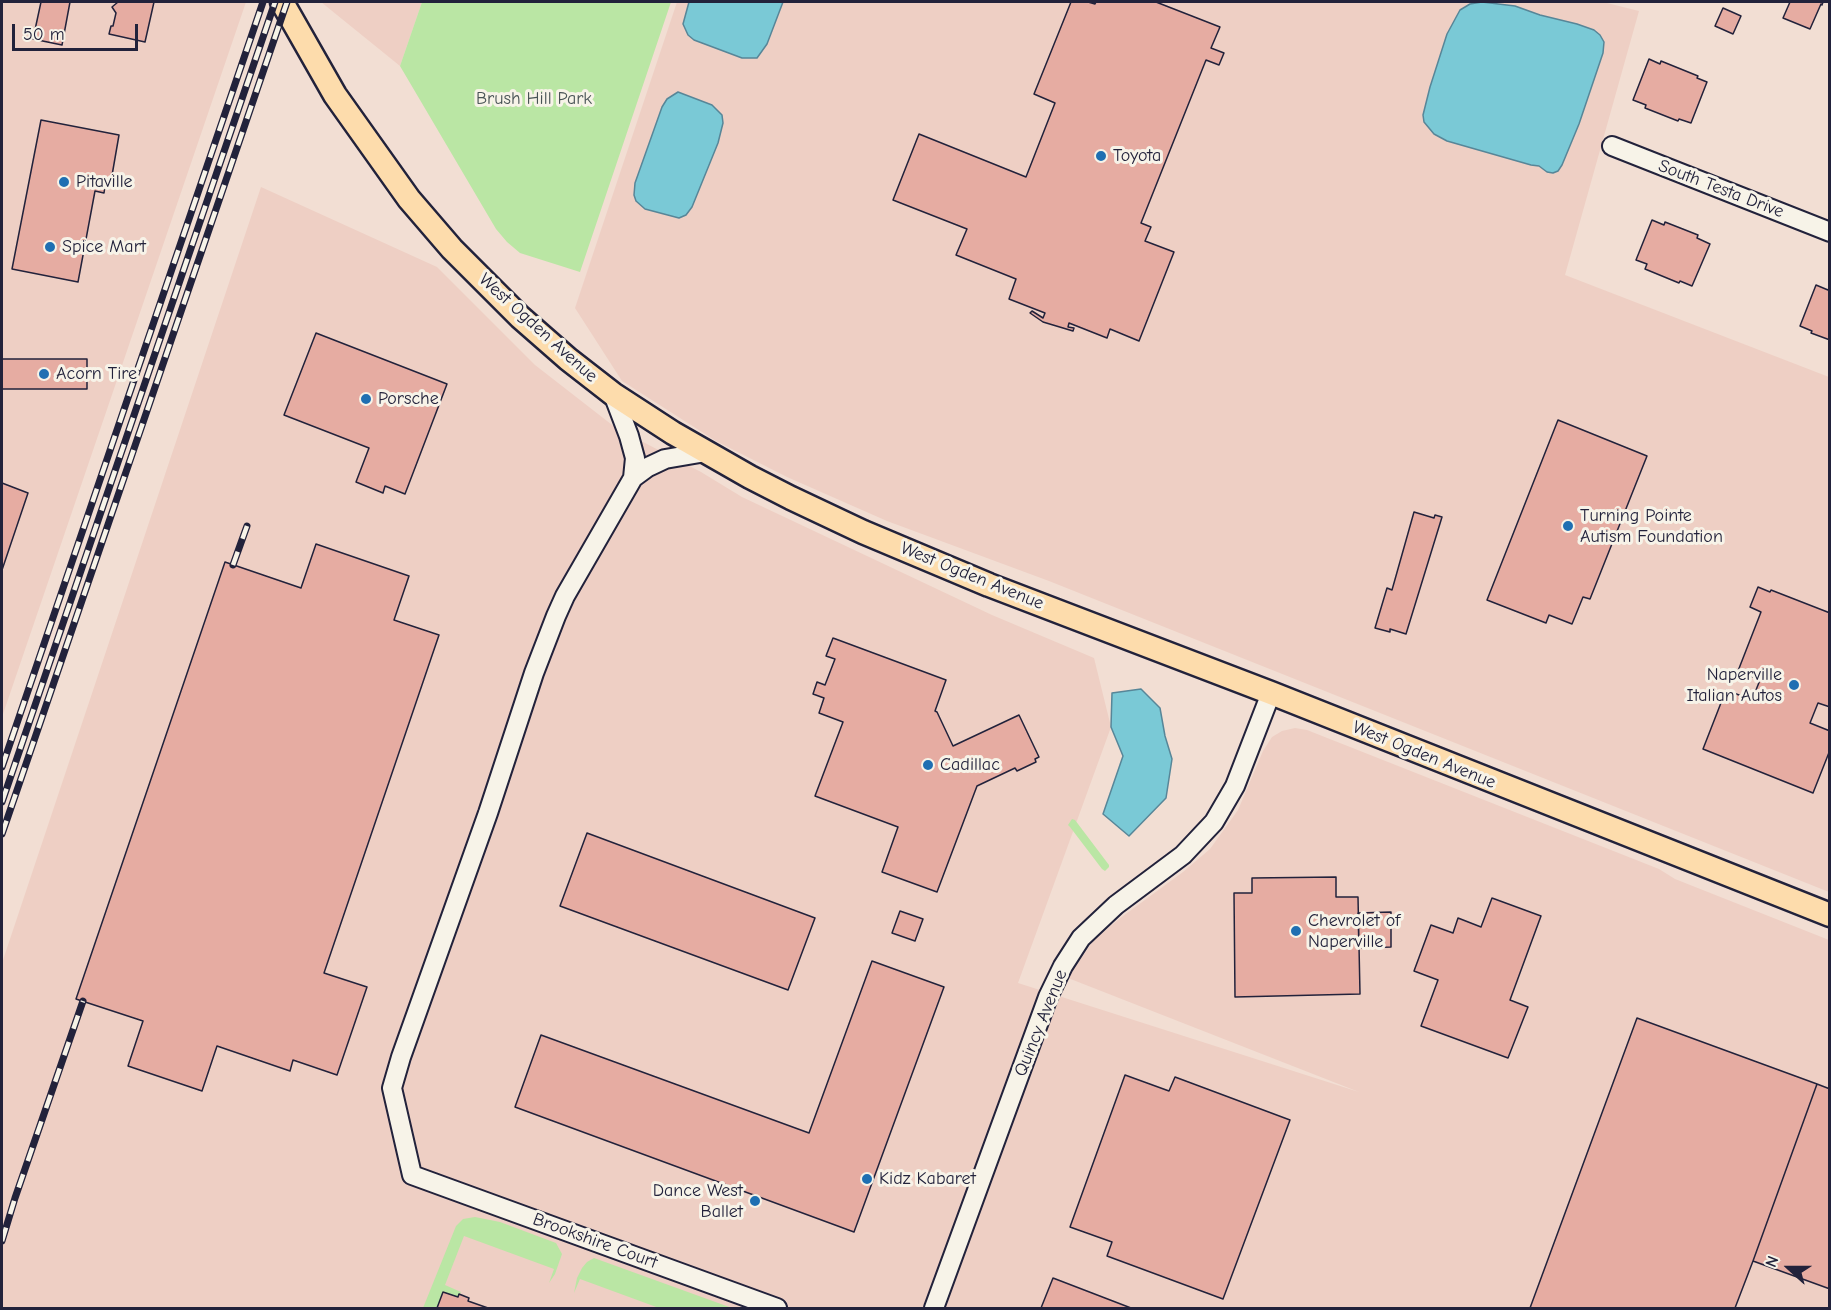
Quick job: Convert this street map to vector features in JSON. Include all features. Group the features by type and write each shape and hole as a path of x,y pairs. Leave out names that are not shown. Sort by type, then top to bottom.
{"main road":[{"name":"West Ogden Avenue","path":"282,2 335,95 408,199 426,220 520,317 568,359 643,415 760,482 863,532 989,585 1271,693 1830,915"}],"street":[{"name":"South Testa Drive","path":"1612,146 1830,232"},
{"path":"613,394 635,458 633,478"},
{"path":"633,478 648,467 665,459 706,452"},
{"name":"Brookshire Court","path":"633,478 556,616 534,673 488,813 392,1088 412,1175 777,1308"},
{"name":"Quincy Avenue","path":"934,1308 1048,997 1063,966 1081,938 1116,905 1183,855 1214,822 1235,786 1271,693"}],"shaded area":[{"path":"2,2 246,2 2,717"},
{"path":"321,2 422,2 400,66"},
{"path":"677,2 1603,2 1639,11 1565,275 1829,377 1829,892 1049,581 887,521 787,477 716,441 622,381 575,308"},
{"path":"261,187 437,267 535,365 616,428 701,472 742,497 992,615 1094,658 1111,727 1018,983 1359,1092 1068,978 1093,941 1210,849 1238,810 1263,751 1272,737 1282,731 1295,728 1307,730 1659,869 1675,879 1829,940 1829,1308 2,1308 2,963"}],"green space":[{"name":"Brush Hill Park","path":"422,2 671,2 580,272 520,253 507,242 496,229 400,66"},
{"path":"1072,819 1109,865 1105,871 1068,825"},
{"path":"475,1217 500,1222 556,1243 562,1254 555,1274 549,1283 554,1269 464,1236 445,1285 461,1292 458,1297 443,1292 437,1308 423,1308 456,1226 463,1219"},
{"path":"594,1258 732,1308 659,1308 580,1279 574,1293 582,1268"}],"water":[{"path":"689,2 783,2 767,44 757,58 742,58 694,40 688,35 683,24"},
{"path":"1482,2 1515,6 1577,24 1594,30 1604,42 1603,53 1579,124 1558,171 1547,172 1539,166 1447,141 1434,134 1424,122 1423,115 1430,87 1447,34 1460,10 1470,4"},
{"path":"678,92 712,105 722,115 723,123 718,143 692,207 686,215 679,218 645,209 636,201 634,195 635,183 662,107 667,99"},
{"path":"1141,689 1160,708 1172,759 1166,798 1129,836 1103,814 1123,756 1111,727 1112,693"}],"building":[{"path":"41,2 70,2 62,45 33,39"},
{"path":"118,2 154,2 145,42 109,34 116,13 112,7"},
{"name":"Toyota","path":"1071,2 1095,4 1096,2 1156,2 1220,27 1211,48 1224,53 1219,65 1206,60 1141,223 1151,227 1145,241 1174,252 1139,341 1110,329 1107,338 1069,323 1068,327 1074,328 1073,331 1043,322 1030,313 1032,311 1043,318 1045,313 1009,299 1016,279 956,255 967,229 893,200 919,134 1026,177 1055,103 1034,94"},
{"path":"1790,2 1823,2 1810,29 1783,18"},
{"path":"1723,8 1741,16 1733,34 1715,26"},
{"path":"1649,59 1660,64 1661,61 1707,82 1691,123 1679,119 1678,121 1645,108 1646,105 1633,100"},
{"path":"41,120 119,135 110,187 105,186 104,193 95,191 78,282 12,269"},
{"path":"1652,220 1664,225 1665,222 1698,235 1697,238 1710,244 1692,286 1645,269 1647,264 1636,260"},
{"path":"1816,285 1828,290 1830,287 1830,340 1800,326"},
{"name":"Porsche","path":"316,333 447,384 405,494 385,486 383,493 356,482 369,448 284,415"},
{"name":"Acorn Tire","path":"2,359 87,359 87,389 2,389"},
{"name":"Turning Pointe Autism Foundation","path":"1558,420 1647,456 1590,599 1583,597 1572,624 1549,615 1546,623 1487,600"},
{"path":"2,483 28,493 2,570"},
{"path":"1414,512 1434,518 1435,515 1442,517 1406,634 1390,629 1390,632 1375,628 1387,588 1392,590"},
{"path":"316,544 409,576 394,620 439,635 324,973 367,987 337,1075 293,1060 290,1071 217,1046 202,1091 128,1066 143,1021 76,999 225,562 301,588"},
{"name":"Naperville Italian Autos","path":"1758,587 1830,613 1830,707 1818,703 1810,723 1830,731 1830,750 1813,793 1703,749 1726,690 1752,700 1760,680 1738,671 1761,612 1750,607"},
{"name":"Cadillac","path":"833,638 946,680 935,711 953,746 1019,715 1039,757 1035,759 1036,762 1017,771 1015,768 977,786 937,892 882,872 898,827 815,796 843,722 819,713 824,698 813,694 817,682 825,685 835,659 826,656"},
{"path":"587,833 815,918 788,990 560,906"},
{"name":"Chevrolet of Naperville","path":"1336,877 1336,897 1358,897 1360,994 1235,997 1234,893 1252,893 1252,878"},
{"name":"Chevrolet of Naperville","path":"1492,898 1541,916 1510,1000 1528,1007 1508,1058 1421,1026 1438,980 1414,971 1431,925 1453,933 1458,918 1481,927"},
{"path":"900,911 923,919 915,941 892,933"},
{"path":"1391,912 1391,947 1359,948 1358,913"},
{"path":"872,961 944,987 854,1232 515,1107 541,1035 809,1133"},
{"path":"1637,1018 1817,1084 1753,1261 1735,1308 1530,1308"},
{"path":"1125,1075 1169,1091 1175,1077 1290,1120 1223,1299 1107,1256 1112,1242 1070,1227"},
{"path":"1817,1084 1830,1089 1830,1289 1753,1261"},
{"path":"1053,1278 1131,1308 1041,1308"},
{"path":"443,1292 458,1297 459,1294 469,1298 468,1301 488,1308 437,1308"}],"railway":[{"path":"2,767 263,2"},
{"path":"2,802 275,2"},
{"path":"2,834 287,2"},
{"path":"233,565 247,526"},
{"path":"2,1241 83,1001"}],"place":[{"name":"Toyota","path":"1101,156"},
{"name":"Pitaville","path":"64,182"},
{"name":"Spice Mart","path":"50,247"},
{"name":"Acorn Tire","path":"44,374"},
{"name":"Porsche","path":"366,399"},
{"name":"Turning Pointe Autism Foundation","path":"1568,526"},
{"name":"Naperville Italian Autos","path":"1794,685"},
{"name":"Cadillac","path":"928,765"},
{"name":"Chevrolet of Naperville","path":"1296,931"},
{"name":"Kidz Kabaret","path":"867,1179"},
{"name":"Dance West Ballet","path":"755,1201"}]}
